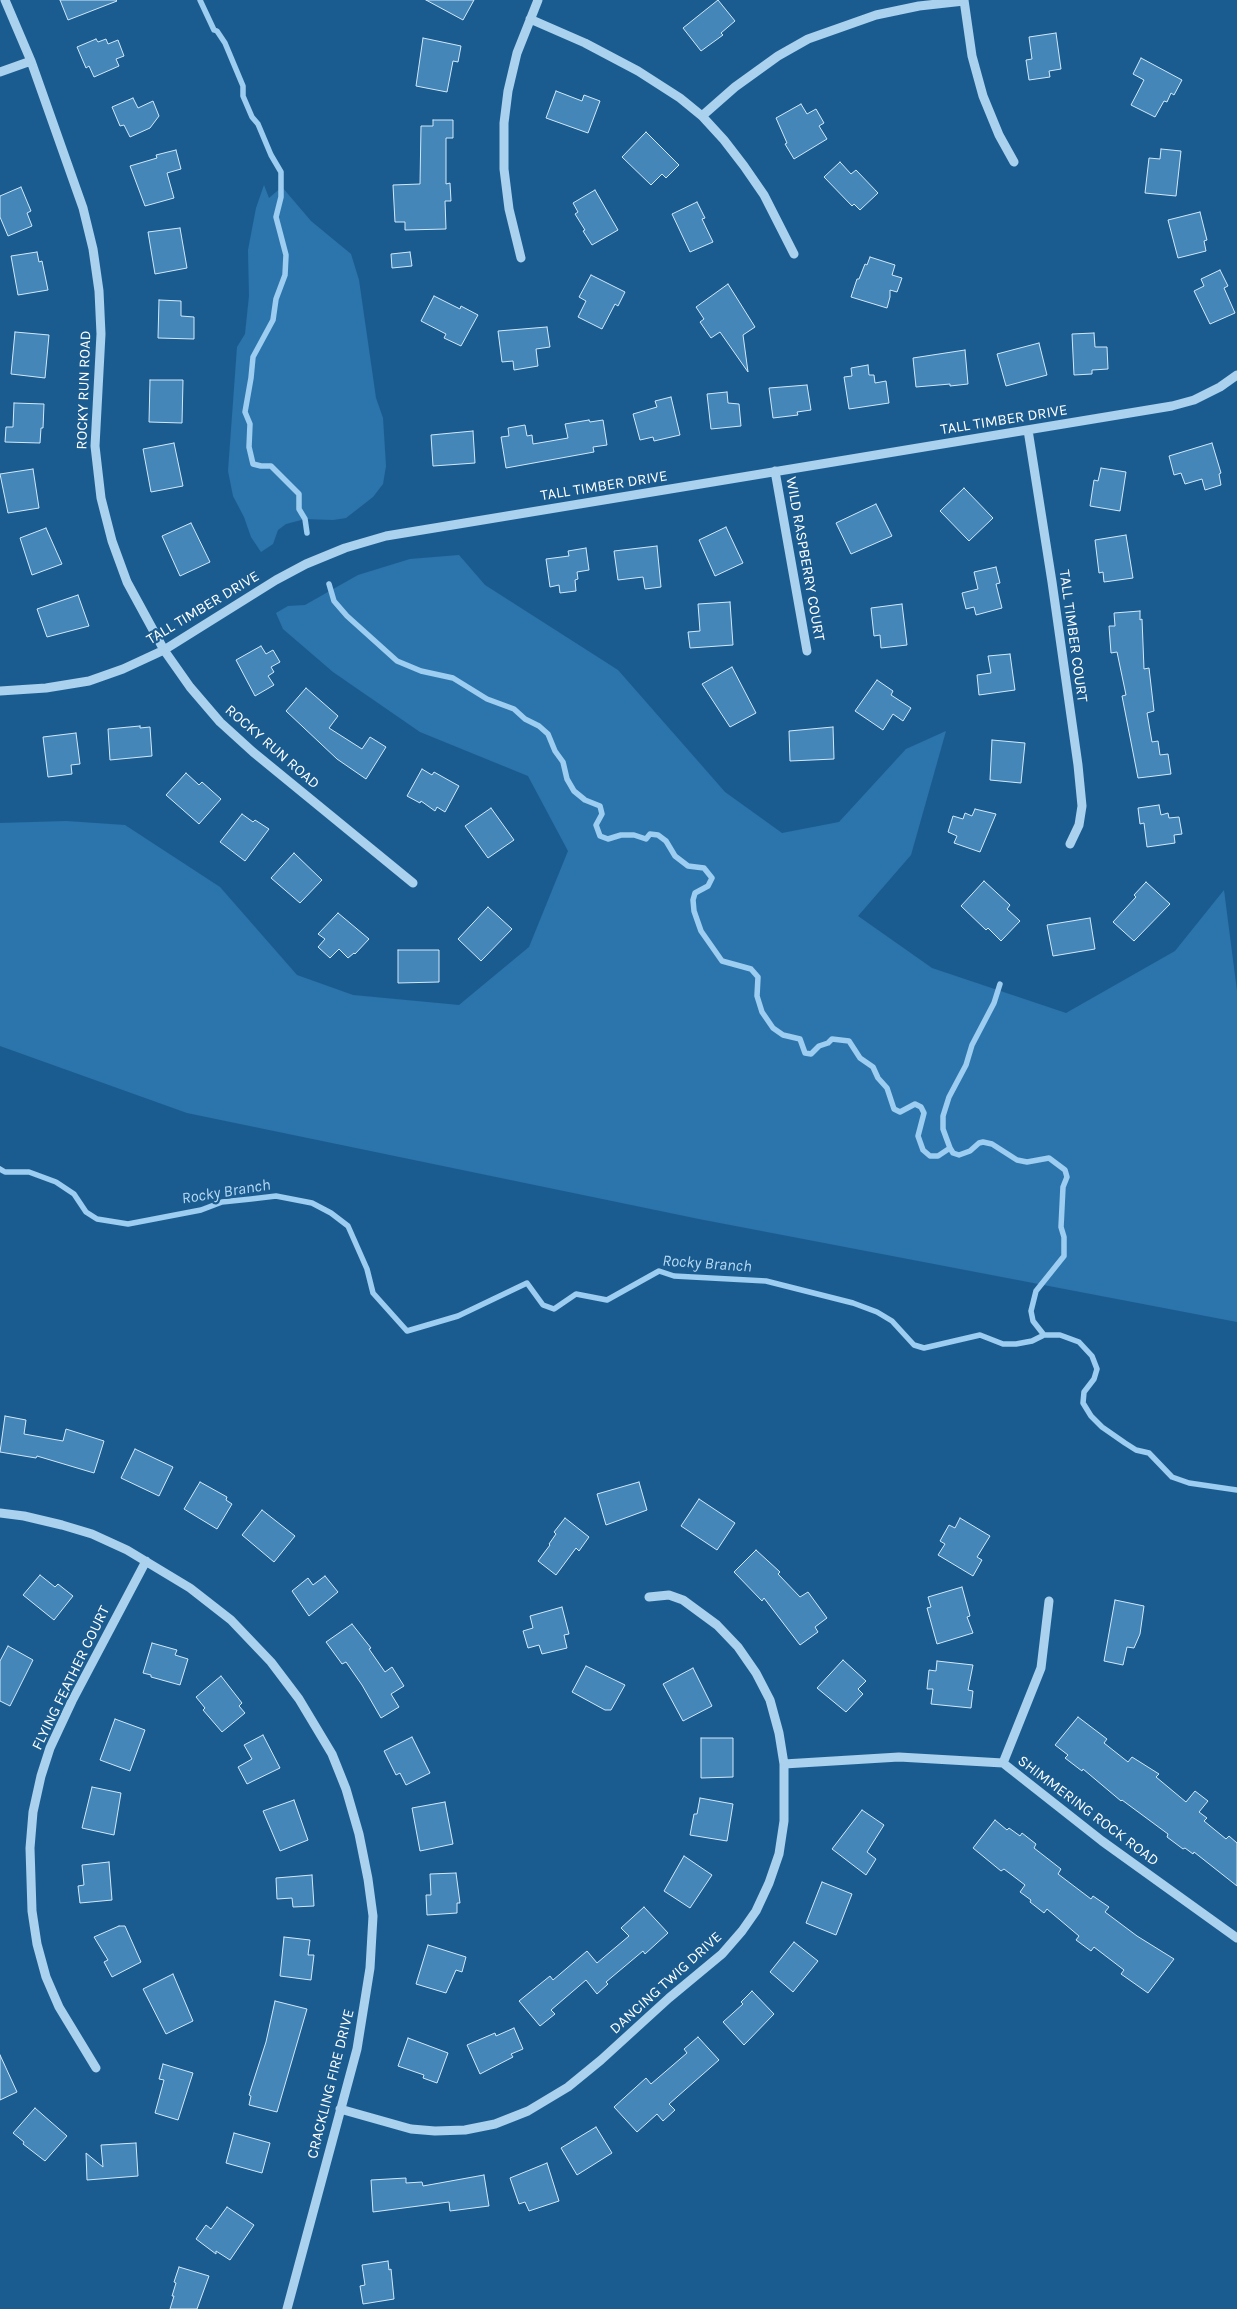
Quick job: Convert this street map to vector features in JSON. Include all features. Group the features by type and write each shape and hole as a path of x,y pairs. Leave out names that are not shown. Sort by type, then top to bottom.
{"street":[{"name":"ROCKY RUN ROAD","path":"5,0 31,61 83,208 93,249 99,291 101,334 95,446 101,498 112,541 127,582 143,616 164,650 190,687 220,722 253,752 413,883"},
{"path":"521,258 509,209 504,168 504,123 508,91 517,53 538,0"},
{"path":"702,116 735,87 778,56 808,39 876,15 919,6 964,0 972,56 983,96 999,135 1014,162"},
{"path":"530,19 585,43 638,71 680,98 702,116 724,140 764,195 794,254"},
{"path":"0,72 31,61"},
{"name":"TALL TIMBER DRIVE","path":"0,690 46,688 89,681 123,669 164,650 276,580 306,564 345,548 386,536 1172,406 1194,400 1220,387 1237,375"},
{"name":"TALL TIMBER COURT","path":"1028,430 1078,765 1082,806 1079,825 1070,844"},
{"name":"WILD RASPBERRY COURT","path":"775,471 808,651"},
{"name":"CRACKLING FIRE DRIVE","path":"0,1513 62,1524 92,1534 146,1560 190,1588 231,1620 271,1662 299,1699 332,1754 346,1789 359,1834 368,1879 372,1916 370,1968 363,2018 287,2309"},
{"name":"FLYING FEATHER COURT","path":"96,2068 60,2007 46,1976 37,1944 32,1911 30,1848 33,1812 41,1776 50,1748 72,1701 146,1560"},
{"name":"DANCING TWIG DRIVE","path":"340,2110 410,2129 435,2131 465,2130 495,2124 528,2111 568,2087 722,1954 756,1911 769,1883 779,1854 784,1821 784,1764 779,1733 770,1700 756,1673 738,1647 717,1625 683,1600 669,1596 649,1597"},
{"path":"1003,1763 1041,1668 1049,1601"},
{"name":"SHIMMERING ROCK ROAD","path":"784,1764 899,1756 1003,1763 1102,1841 1237,1938"}],"shaded area":[{"path":"264,185 269,198 282,187 311,221 351,254 359,280 376,398 383,418 386,466 383,484 373,497 346,518 333,520 305,519 286,524 278,530 273,544 261,552 251,537 244,517 233,496 228,471 237,347 245,334 249,296 248,250 256,208"},
{"path":"459,555 485,585 618,670 725,792 782,833 839,822 906,749 946,731 911,855 858,916 932,968 1066,1013 1175,951 1224,890 1237,991 1237,1322 699,1219 187,1113 0,1046 0,823 66,821 125,825 220,887 297,975 353,995 459,1005 529,947 568,851 528,776 420,732 333,672 283,629 276,613 288,606 305,605 358,575 410,559"}],"building":[{"path":"60,0 116,0 117,1 68,20"},
{"path":"426,0 474,0 463,20"},
{"path":"718,0 735,21 721,33 723,35 701,51 683,28"},
{"path":"1056,33 1061,69 1049,71 1050,77 1029,80 1026,60 1032,59 1029,37"},
{"path":"423,38 461,46 458,62 453,61 447,92 416,86"},
{"path":"96,39 98,42 106,39 108,44 118,40 124,56 116,59 119,66 94,77 89,66 86,68 77,47"},
{"path":"1141,58 1182,80 1174,95 1171,93 1167,102 1164,101 1155,117 1131,105 1144,80 1133,74"},
{"path":"556,91 582,101 584,95 600,101 588,133 546,118"},
{"path":"133,98 138,108 153,101 159,116 150,128 130,137 124,125 120,126 112,107"},
{"path":"801,104 807,114 816,109 824,123 819,126 827,139 794,159 785,144 787,143 776,118"},
{"path":"433,120 453,120 453,138 446,138 446,184 450,183 451,201 445,201 446,229 405,230 405,222 395,222 393,185 420,184 421,126 433,126"},
{"path":"646,132 679,165 666,178 662,174 651,185 622,157"},
{"path":"1161,149 1181,151 1176,196 1145,193 1149,158 1160,159"},
{"path":"176,150 181,169 167,173 174,198 145,206 130,166 157,158 156,155"},
{"path":"840,162 851,174 856,170 878,193 860,210 854,204 852,206 824,177"},
{"path":"21,187 31,211 27,213 32,226 8,236 0,217 0,196"},
{"path":"595,190 618,230 592,245 575,214 578,212 573,203"},
{"path":"697,202 705,218 702,219 713,242 690,252 672,214"},
{"path":"1200,212 1207,240 1204,241 1206,251 1178,258 1168,220"},
{"path":"180,228 187,268 155,274 148,232"},
{"path":"37,252 39,262 42,261 48,290 18,295 11,256"},
{"path":"410,252 412,266 392,268 391,254"},
{"path":"870,257 895,265 892,275 902,278 897,292 890,290 887,308 851,297 857,279 859,279"},
{"path":"1220,270 1228,286 1224,288 1235,313 1210,324 1194,291 1204,286 1201,279"},
{"path":"591,275 625,292 618,306 615,304 602,329 578,317 586,301 579,297"},
{"path":"728,284 755,327 743,335 748,372 720,332 711,338 700,322 704,319 696,307"},
{"path":"434,296 460,309 461,306 478,315 461,346 444,338 446,334 421,321"},
{"path":"159,300 181,301 181,316 194,317 194,339 158,338"},
{"path":"547,327 550,347 536,349 538,366 514,370 513,361 502,362 498,331"},
{"path":"15,332 49,335 45,378 11,374"},
{"path":"1094,333 1095,347 1107,347 1108,369 1092,370 1092,374 1074,375 1072,334"},
{"path":"1039,343 1047,375 1006,386 997,354"},
{"path":"965,350 968,384 916,387 913,358"},
{"path":"868,365 869,375 874,375 875,383 886,381 889,403 849,409 844,377 852,376 851,368"},
{"path":"150,380 183,380 182,423 149,422"},
{"path":"807,385 811,410 797,412 798,415 773,418 769,388"},
{"path":"727,392 728,403 739,404 741,426 711,429 707,394"},
{"path":"671,397 680,435 654,441 653,437 640,440 633,414 657,407 655,401"},
{"path":"14,403 44,404 40,443 5,442 6,427 13,427"},
{"path":"589,420 590,422 603,420 607,445 593,447 594,452 506,468 501,437 509,436 508,428 525,425 527,436 532,435 533,444 568,438 565,424"},
{"path":"473,431 475,463 433,466 431,435"},
{"path":"174,443 183,486 151,492 143,449"},
{"path":"1212,443 1221,473 1219,474 1221,485 1205,490 1202,479 1185,484 1181,473 1174,475 1169,456"},
{"path":"1101,468 1126,472 1120,511 1090,506 1094,480 1098,481"},
{"path":"33,469 39,508 8,513 0,474"},
{"path":"964,488 993,518 969,541 940,511"},
{"path":"876,504 892,536 851,554 836,523"},
{"path":"191,523 210,562 180,576 162,536"},
{"path":"726,527 743,563 715,576 699,540"},
{"path":"46,528 62,564 32,575 20,538"},
{"path":"1126,535 1133,578 1104,582 1103,572 1099,573 1095,540"},
{"path":"657,546 661,587 645,589 643,577 618,580 614,551"},
{"path":"586,548 589,570 577,572 578,579 575,580 576,591 560,593 559,585 550,587 546,559 569,556 568,551"},
{"path":"996,567 1000,583 996,584 1002,608 976,615 974,607 966,609 962,593 978,589 974,572"},
{"path":"78,595 89,626 47,637 37,609"},
{"path":"730,602 733,645 690,648 688,632 700,631 698,604"},
{"path":"902,604 907,645 881,648 880,635 874,636 871,608"},
{"path":"1140,611 1144,669 1149,668 1154,711 1147,713 1152,742 1158,741 1160,755 1168,754 1171,774 1138,778 1122,696 1126,695 1117,652 1111,653 1109,626 1115,626 1114,613"},
{"path":"261,646 266,654 273,650 280,662 271,667 274,672 268,676 274,685 255,696 236,660"},
{"path":"1010,654 1015,690 979,695 977,675 991,673 988,656"},
{"path":"732,667 756,713 730,727 702,684"},
{"path":"877,680 893,691 891,695 911,708 903,721 893,714 883,730 855,711"},
{"path":"306,688 338,716 329,728 362,749 370,737 386,747 366,779 337,759 286,711"},
{"path":"140,726 140,728 150,727 152,756 110,760 108,729"},
{"path":"833,727 834,759 790,761 789,731"},
{"path":"76,733 80,764 71,765 72,774 48,777 43,737"},
{"path":"992,740 1025,743 1021,783 990,780"},
{"path":"422,769 432,775 434,772 459,786 445,812 437,807 435,811 421,801 420,803 407,796"},
{"path":"186,773 199,785 202,782 221,799 199,824 166,795"},
{"path":"1159,805 1161,815 1168,813 1169,818 1179,817 1182,834 1174,835 1175,843 1147,847 1144,823 1140,824 1138,808"},
{"path":"491,808 514,840 488,858 465,826"},
{"path":"975,809 996,814 980,852 954,843 957,836 948,832 953,816 963,819 965,813 972,816"},
{"path":"242,814 253,822 255,820 269,829 245,861 220,842"},
{"path":"294,853 322,880 300,903 271,878"},
{"path":"984,881 1010,905 1007,909 1020,921 1001,941 988,928 986,930 961,906"},
{"path":"1146,882 1170,904 1134,941 1113,922 1136,897 1134,895"},
{"path":"488,907 512,929 481,961 458,939"},
{"path":"338,913 369,939 355,954 348,958 339,949 330,958 318,947 325,939 318,934"},
{"path":"1090,918 1095,949 1053,956 1047,925"},
{"path":"398,950 439,950 439,982 398,983"},
{"path":"5,1416 26,1420 24,1434 63,1441 66,1429 104,1441 94,1473 37,1456 36,1458 0,1452"},
{"path":"135,1449 173,1467 159,1496 121,1478"},
{"path":"200,1482 227,1497 226,1500 232,1504 217,1529 184,1509"},
{"path":"639,1482 647,1510 606,1525 597,1494"},
{"path":"699,1499 735,1523 717,1550 681,1526"},
{"path":"262,1510 295,1536 274,1562 242,1535"},
{"path":"565,1518 589,1537 579,1551 576,1548 556,1575 538,1561 550,1545 556,1534 554,1532"},
{"path":"960,1518 990,1536 977,1557 982,1560 973,1576 938,1555 945,1544 940,1541 949,1525 955,1528"},
{"path":"756,1550 780,1572 778,1574 800,1597 808,1592 827,1618 815,1627 818,1632 800,1645 764,1598 762,1601 734,1572"},
{"path":"40,1575 55,1587 58,1584 73,1596 54,1620 23,1595"},
{"path":"325,1576 338,1592 309,1616 292,1591 308,1578 313,1585"},
{"path":"962,1587 970,1616 967,1617 973,1633 937,1644 927,1608 931,1607 928,1597"},
{"path":"1115,1600 1144,1606 1140,1634 1134,1648 1127,1647 1123,1665 1104,1661"},
{"path":"562,1607 569,1634 564,1635 567,1648 542,1654 539,1645 528,1648 523,1631 533,1628 530,1616"},
{"path":"352,1624 371,1648 369,1649 385,1672 392,1667 404,1686 391,1694 399,1707 381,1718 346,1662 342,1664 326,1642"},
{"path":"152,1643 177,1650 175,1655 188,1659 180,1685 143,1673"},
{"path":"8,1646 33,1660 10,1706 0,1701 0,1661"},
{"path":"843,1660 866,1681 858,1689 863,1694 846,1712 817,1688"},
{"path":"937,1661 973,1665 968,1690 973,1691 971,1708 931,1704 933,1689 927,1689 929,1670 936,1671"},
{"path":"586,1666 625,1685 611,1710 605,1710 572,1692"},
{"path":"693,1668 712,1706 683,1721 663,1684"},
{"path":"221,1676 242,1703 239,1706 245,1713 222,1732 203,1710 205,1708 196,1697"},
{"path":"1078,1717 1107,1739 1104,1743 1128,1762 1132,1757 1159,1774 1156,1777 1186,1802 1195,1791 1208,1801 1199,1812 1207,1818 1204,1821 1226,1839 1229,1836 1237,1843 1237,1886 1194,1852 1193,1854 1185,1848 1183,1849 1167,1837 1168,1834 1121,1801 1083,1769 1082,1771 1065,1758 1068,1755 1055,1745"},
{"path":"115,1719 145,1730 130,1771 100,1760"},
{"path":"263,1735 280,1768 247,1784 238,1767 252,1759 244,1745"},
{"path":"412,1737 430,1773 406,1785 400,1773 396,1775 384,1751"},
{"path":"701,1738 733,1738 733,1777 701,1778"},
{"path":"92,1787 121,1793 114,1835 82,1828"},
{"path":"700,1798 733,1804 727,1841 690,1835 694,1814 697,1814"},
{"path":"294,1800 308,1840 280,1851 263,1811"},
{"path":"445,1802 453,1844 420,1851 412,1808"},
{"path":"862,1810 884,1825 867,1852 876,1859 866,1875 832,1849"},
{"path":"995,1820 1007,1830 1009,1828 1020,1836 1022,1833 1036,1844 1034,1848 1061,1869 1058,1874 1091,1899 1093,1896 1109,1907 1105,1912 1137,1936 1174,1959 1148,1993 1121,1974 1124,1970 1094,1947 1091,1951 1076,1940 1079,1936 1047,1909 1044,1913 1030,1902 1031,1900 1020,1892 1025,1885 1004,1869 1001,1871 973,1848"},
{"path":"684,1856 712,1875 690,1908 664,1891"},
{"path":"109,1862 112,1900 80,1903 78,1886 84,1885 82,1865"},
{"path":"456,1873 460,1903 457,1903 457,1913 427,1915 426,1895 431,1895 430,1874"},
{"path":"312,1875 314,1906 293,1907 292,1898 277,1899 276,1878"},
{"path":"822,1882 852,1894 836,1935 806,1923"},
{"path":"644,1907 668,1933 645,1954 643,1951 606,1982 608,1984 597,1994 586,1980 551,2010 555,2014 540,2026 519,2001 550,1976 553,1980 587,1951 597,1963 629,1936 621,1928"},
{"path":"119,1926 125,1926 141,1962 112,1977 104,1962 108,1960 94,1937"},
{"path":"284,1937 310,1940 308,1955 314,1955 311,1980 280,1976"},
{"path":"794,1942 818,1961 793,1992 770,1972"},
{"path":"428,1945 466,1957 462,1972 456,1970 446,1993 416,1984"},
{"path":"173,1974 193,2021 166,2034 143,1989"},
{"path":"752,1991 774,2014 744,2045 723,2022 743,2004 741,2002"},
{"path":"275,2001 307,2009 277,2112 249,2105 251,2096 249,2095 266,2042"},
{"path":"514,2028 523,2049 511,2054 513,2057 480,2074 467,2045 495,2033 496,2036"},
{"path":"698,2037 719,2060 669,2104 675,2110 663,2121 657,2114 637,2132 614,2107 646,2078 651,2084 687,2053 684,2049"},
{"path":"408,2038 448,2053 437,2083 423,2078 424,2075 398,2066"},
{"path":"0,2055 17,2092 0,2100"},
{"path":"163,2064 193,2073 178,2120 155,2113 164,2080 159,2079"},
{"path":"35,2108 67,2136 45,2161 23,2144 24,2142 13,2133"},
{"path":"596,2127 612,2153 577,2175 561,2148"},
{"path":"234,2133 270,2143 262,2173 226,2163"},
{"path":"136,2143 138,2176 87,2180 86,2153 103,2167 101,2145"},
{"path":"547,2163 559,2201 529,2211 525,2202 519,2204 510,2178"},
{"path":"484,2175 489,2206 450,2211 449,2202 373,2212 371,2180 406,2178 406,2183 422,2182 423,2186"},
{"path":"227,2207 254,2225 230,2260 216,2251 216,2254 196,2239 206,2225 211,2229"},
{"path":"388,2261 389,2270 391,2269 394,2299 363,2304 360,2286 365,2285 362,2265"},
{"path":"179,2267 209,2276 197,2309 170,2309 176,2283 174,2282"}],"waterway":[{"path":"200,0 214,30 217,31 225,43 243,86 243,96 252,117 258,124 271,155 281,172 281,197 276,217 286,255 285,275 276,299 273,320 253,357 245,412 250,424 249,447 253,464 271,466 299,494 299,509 305,519 307,533"},
{"path":"329,584 334,601 347,616 397,661 421,671 453,678 487,699 514,709 525,719 539,726 548,734 555,751 563,762 567,779 574,791 585,800 600,806 602,814 596,825 600,836 608,839 621,835 634,835 646,839 650,834 658,835 666,841 675,856 688,866 704,868 712,878 708,886 695,893 693,900 694,911 701,931 722,961 751,969 758,977 757,996 762,1012 773,1028 783,1035 800,1039 805,1053 811,1054 819,1046 828,1043 832,1039 849,1041 860,1058 873,1067 878,1078 887,1088 894,1109 900,1112 915,1104 921,1107 924,1113 918,1136 923,1150 930,1156 938,1156 950,1148 953,1153 959,1155 970,1151 983,1142 992,1144 1017,1160 1027,1162 1049,1158 1065,1170 1067,1177 1063,1187 1061,1227 1064,1237 1064,1256 1036,1291 1031,1311 1033,1321 1044,1335"},
{"path":"950,1148 943,1129 943,1116 949,1097 966,1065 972,1045 994,1003 1000,984"},
{"name":"Rocky Branch","path":"0,1169 5,1172 29,1172 56,1182 74,1194 86,1212 97,1219 128,1224 201,1210 222,1202 276,1196 312,1203 331,1213 348,1226 367,1269 373,1293 407,1331 458,1316 527,1283 543,1305 554,1309 576,1294 607,1300 659,1271 674,1276 766,1281 853,1303 877,1312 892,1321 914,1345 924,1348 980,1335 1003,1344 1032,1341 1044,1335 1060,1335 1079,1342 1092,1356 1097,1369 1094,1379 1084,1392 1083,1403 1091,1416 1102,1427 1136,1450 1149,1453 1172,1477 1189,1483 1237,1490"}]}
